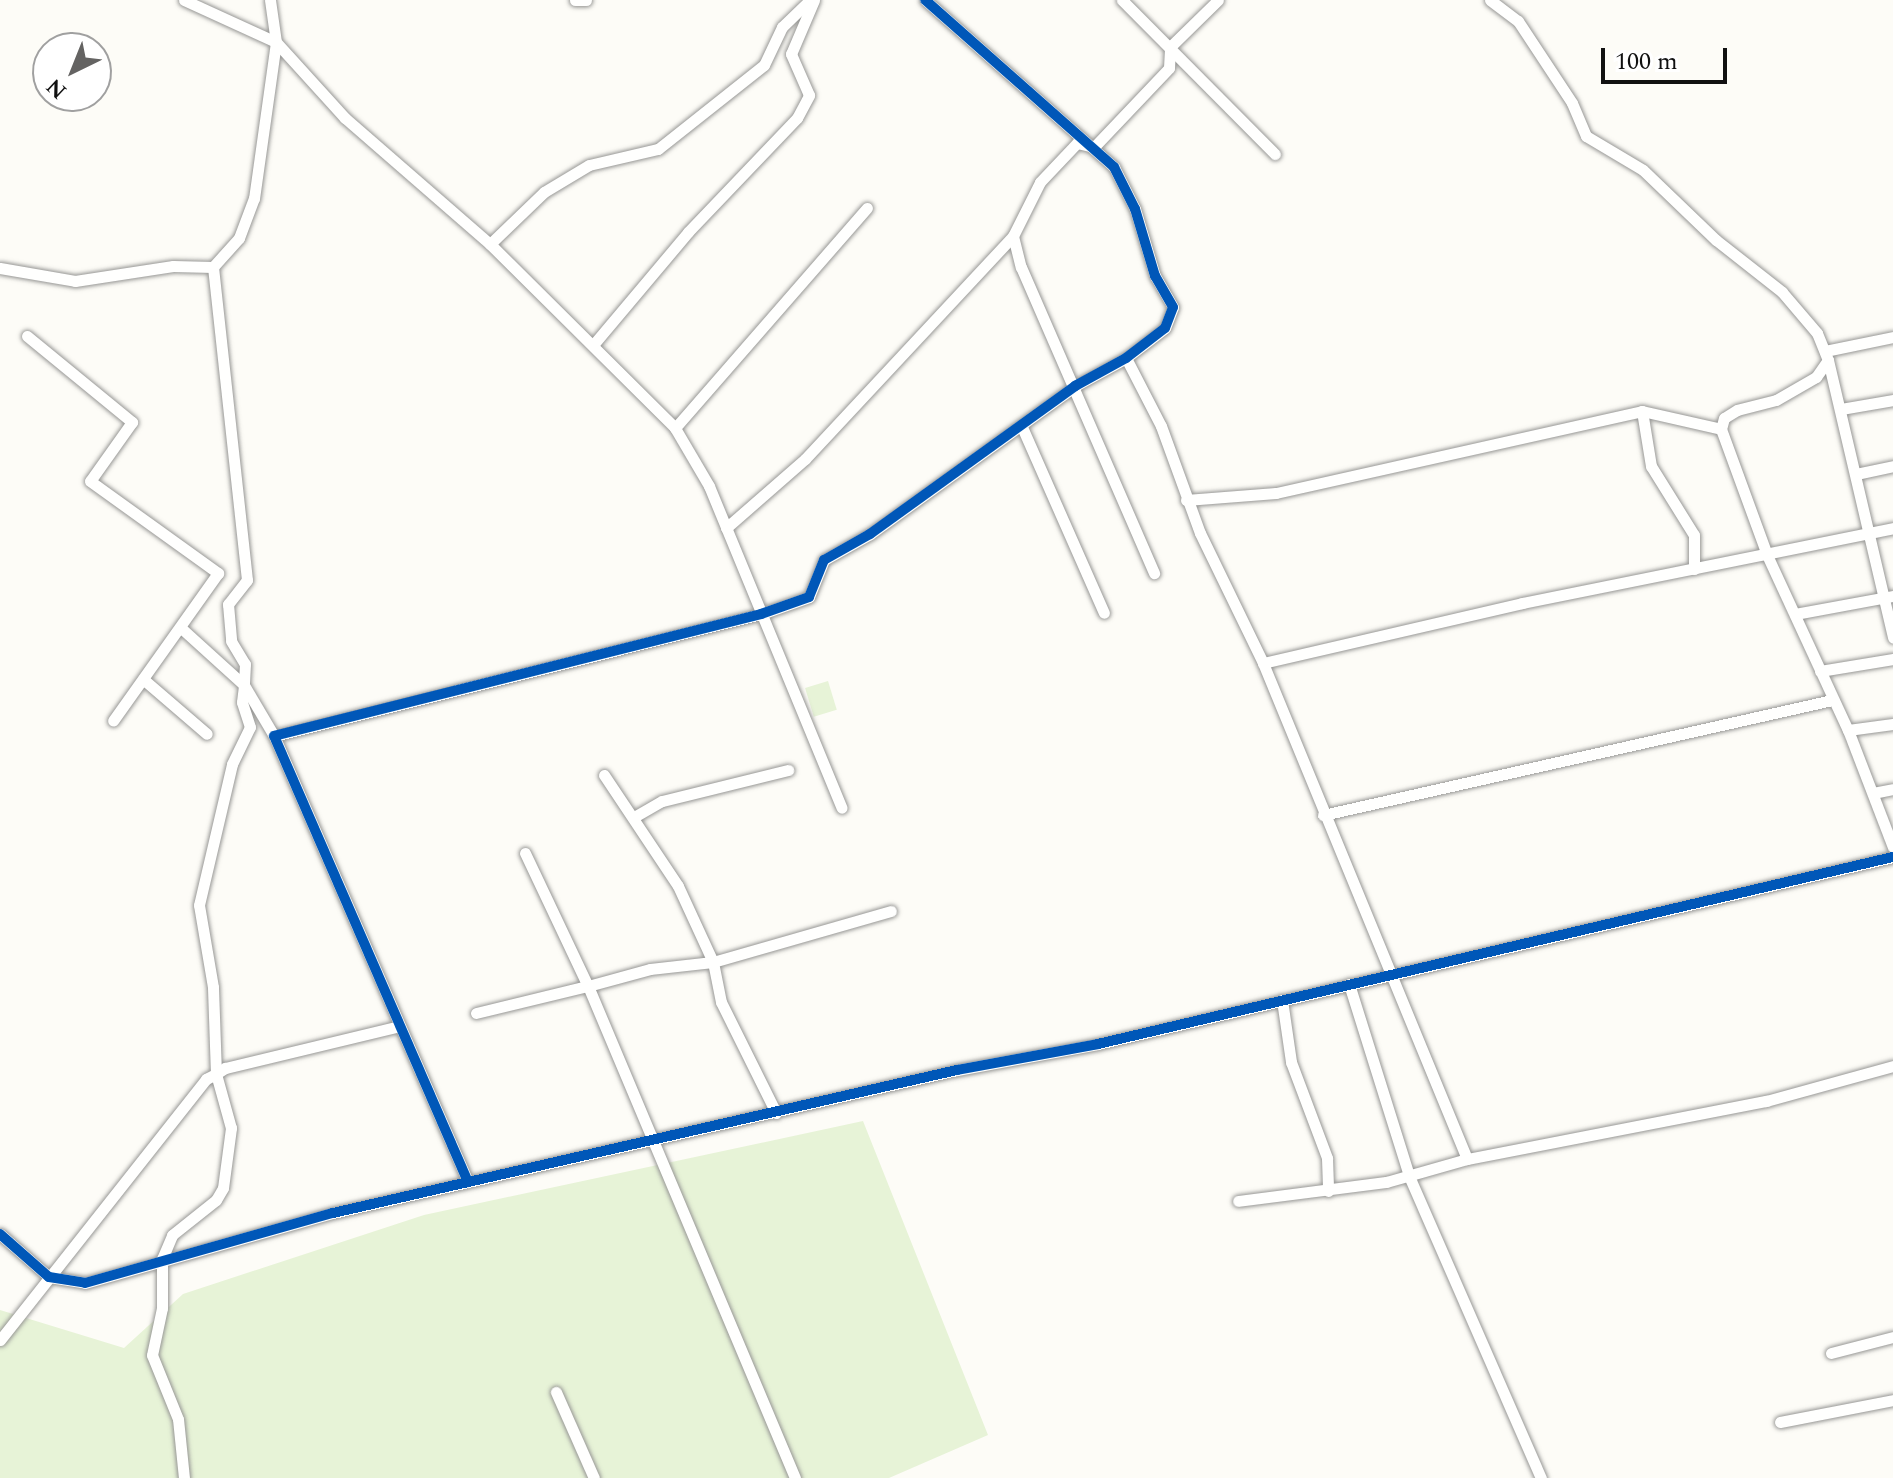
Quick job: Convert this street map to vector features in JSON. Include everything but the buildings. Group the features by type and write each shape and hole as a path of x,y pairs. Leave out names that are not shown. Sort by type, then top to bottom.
{"street":[{"path":"184,0 276,42 345,118 490,244 675,428 726,528 842,808"},
{"path":"184,1478 178,1419 152,1355 162,1308 162,1259 172,1235 216,1200 223,1188 231,1128 216,1074 213,987 199,905 232,764 250,727 242,702 245,664 231,641 228,604 247,580 234,428 217,337 213,267 239,238 254,198 276,42 270,0"},
{"path":"575,0 586,0"},
{"path":"490,244 544,192 589,165 658,149 764,65 782,27 813,0"},
{"path":"593,345 688,232 797,118 809,95 791,54 813,0"},
{"path":"274,736 761,614 809,597 824,560 1022,427 1075,386 1126,358 1165,328 1173,307 1155,276 1135,209 1114,167 925,0"},
{"path":"1122,0 1275,154"},
{"path":"1094,147 1169,68 1170,47 1218,0"},
{"path":"1490,0 1518,21 1572,103 1586,136 1643,170 1716,240 1782,292 1817,333 1841,409 1888,597 1893,637"},
{"path":"726,528 773,491 1013,236 1040,182 1077,143 1094,147"},
{"path":"675,428 867,208"},
{"path":"1013,236 1021,267 1154,573"},
{"path":"0,268 75,281 173,266 213,267"},
{"path":"27,336 132,422 90,481 218,573 113,721"},
{"path":"1893,337 1826,356 1816,377 1776,400 1737,410 1724,418 1721,429 1767,555 1848,730 1893,847"},
{"path":"1126,358 1161,426 1186,500 1263,663 1467,1159"},
{"path":"1841,409 1893,400"},
{"path":"1186,500 1276,493 1642,411 1721,429"},
{"path":"1642,411 1651,466 1694,535 1694,569"},
{"path":"1022,427 1104,613"},
{"path":"1856,474 1893,466"},
{"path":"1263,663 1522,603 1893,528"},
{"path":"1795,614 1888,597"},
{"path":"180,627 244,685 274,736 396,1027 468,1182"},
{"path":"1820,671 1893,659"},
{"path":"143,679 207,734"},
{"path":"1323,815 1832,700"},
{"path":"1848,730 1893,724"},
{"path":"634,817 662,801 788,770"},
{"path":"604,775 678,886 713,962 721,1002 776,1113"},
{"path":"1873,793 1893,789"},
{"path":"525,853 588,986 635,1104 655,1141 795,1478"},
{"path":"0,1234 49,1277 85,1283 162,1259 468,1182 1282,1000 1893,857"},
{"path":"476,1013 644,970 713,962 891,911"},
{"path":"1349,984 1409,1176 1541,1478"},
{"path":"1282,1000 1291,1062 1327,1158 1328,1191"},
{"path":"0,1340 206,1079 396,1027"},
{"path":"1238,1201 1328,1191 1409,1176 1467,1159 1766,1101 1893,1066"},
{"path":"1831,1353 1893,1337"},
{"path":"556,1392 594,1478"},
{"path":"1780,1422 1893,1400"}],"green space":[{"path":"828,681 837,710 814,717 805,688"},
{"path":"863,1121 988,1435 889,1478 0,1478 0,1310 124,1348 183,1294 424,1215"}],"cycle path":[{"path":"468,1182 274,736 761,614 809,597 824,560 870,534 1075,386 1126,358 1165,328 1173,307 1155,276 1135,209 1114,167 925,0"},
{"path":"0,1234 49,1277 85,1283 333,1213 957,1070 1098,1044 1893,857"}]}
